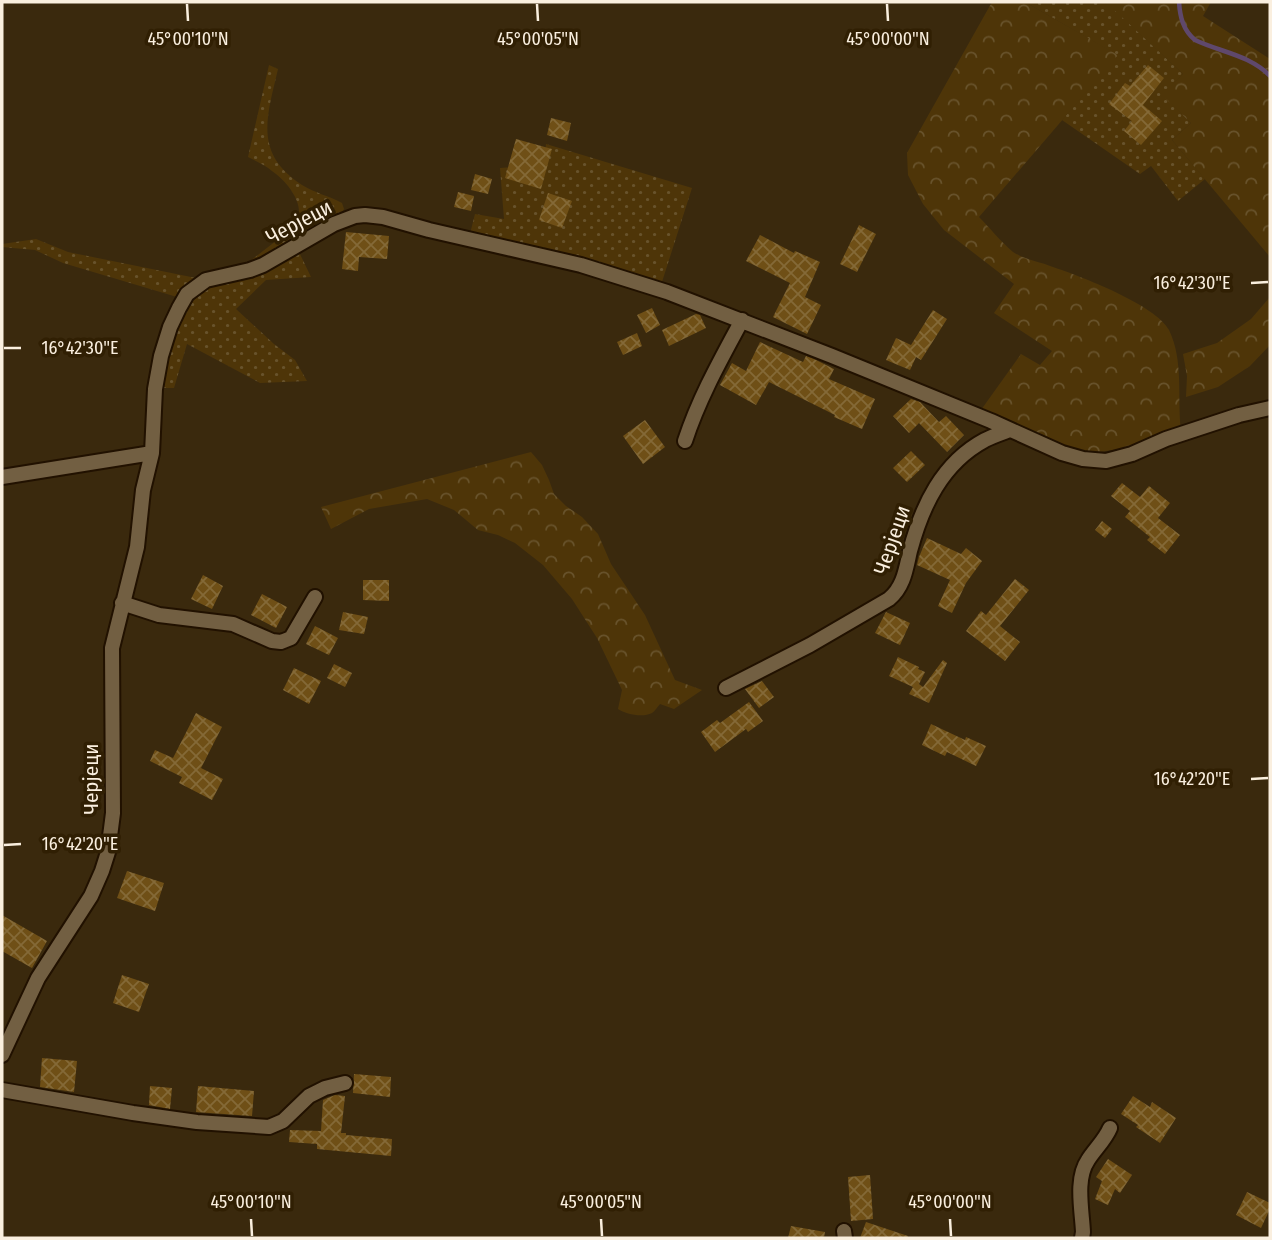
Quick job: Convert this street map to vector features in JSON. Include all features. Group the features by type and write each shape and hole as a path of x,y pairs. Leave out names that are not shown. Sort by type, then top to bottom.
{"street":[{"name":"Черјеци","path":"2,1055 42,971 91,896 108,852 113,813 112,648 137,547 143,490 152,453 155,389 170,327 187,294 206,280 263,265 312,235 355,216 383,217 581,265 667,292 857,366 1062,453 1083,459 1106,461 1132,454 1239,415 1270,408"},
{"path":"685,441 711,377 742,320"},
{"name":"Черјеци","path":"726,688 810,645 896,593 902,582 916,529 942,478 967,452 985,440 1010,430"},
{"path":"2,477 152,453"},
{"path":"122,603 159,614 233,624 272,641 281,642 290,638 315,597"},
{"path":"2,1090 145,1115 269,1127 283,1121 309,1096 345,1083"},
{"path":"1082,1238 1081,1183 1086,1162 1110,1128"}],"green space":[{"path":"992,2 1025,2 1118,55 979,217 1013,252 1081,277 1134,301 1161,320 1169,330 1177,354 1181,431 1155,441 1092,453 1075,451 981,410 1021,354 1040,365 1052,351 994,313 1014,284 944,230 923,204 908,175 907,153"},
{"path":"1025,2 1103,2 1112,7 1183,74 1163,95 1191,123 1172,140 1205,179 1178,201 1151,166 1140,174 1062,120 1117,55"},
{"path":"1103,2 1211,2 1203,16 1270,59 1270,257 1172,140 1191,123 1162,95 1183,74"},
{"path":"269,65 278,69 268,118 270,147 276,160 286,173 302,185 342,203 344,209 340,216 263,259 245,265 292,230 299,212 295,196 284,182 248,157"},
{"path":"546,144 692,188 661,285 470,234 475,214 504,219 500,168 544,165"},
{"path":"36,239 68,252 196,278 187,284 177,297 63,263 35,250 2,247 2,244"},
{"path":"298,250 311,277 266,280 236,309 295,360 307,381 260,383 187,344 174,388 163,388 168,361 189,304 203,290"},
{"path":"1270,297 1270,345 1250,366 1218,387 1186,397 1187,376 1183,354 1217,343 1251,319"},
{"path":"531,452 542,465 554,494 598,534 611,564 645,615 675,680 702,690 674,709 660,704 652,713 639,715 618,709 622,690 597,638 572,599 543,565 515,543 478,530 454,510 427,499 369,509 331,529 321,507"}],"building":[{"path":"1148,65 1164,78 1143,105 1162,121 1141,145 1124,131 1132,121 1109,104 1125,83 1130,86"},
{"path":"551,118 571,123 567,141 547,135"},
{"path":"516,139 552,149 541,189 505,178"},
{"path":"475,174 492,179 488,194 471,190"},
{"path":"458,192 474,196 471,211 454,207"},
{"path":"548,193 572,201 562,228 539,220"},
{"path":"859,225 876,234 857,272 840,264"},
{"path":"346,232 389,236 387,259 359,257 358,271 342,269"},
{"path":"760,235 794,253 795,251 820,262 805,297 821,305 807,334 773,317 790,283 746,261"},
{"path":"652,308 660,325 646,333 637,315"},
{"path":"933,310 947,319 921,360 916,357 910,370 886,360 896,338 911,345"},
{"path":"696,314 700,315 706,328 669,346 662,330"},
{"path":"637,333 642,346 623,355 617,342"},
{"path":"760,342 803,362 806,356 814,359 834,369 829,379 875,399 862,429 769,382 756,405 720,385 732,363 746,371"},
{"path":"911,399 920,402 939,422 946,416 964,435 947,452 919,423 909,433 893,416"},
{"path":"645,420 665,447 643,464 623,436"},
{"path":"911,451 925,465 907,482 893,468"},
{"path":"1122,483 1140,497 1149,486 1170,503 1158,518 1180,535 1165,554 1147,540 1150,537 1125,517 1130,511 1111,496"},
{"path":"1102,521 1112,529 1105,538 1095,530"},
{"path":"927,538 961,554 966,548 982,561 966,583 952,613 938,606 950,580 917,565"},
{"path":"203,575 223,586 212,609 191,599"},
{"path":"1015,579 1029,590 1000,626 1020,642 1005,661 966,631 981,611 986,615"},
{"path":"363,580 389,580 389,601 363,600"},
{"path":"262,594 287,607 276,628 251,615"},
{"path":"343,612 368,617 364,634 339,630"},
{"path":"886,612 910,623 900,645 875,633"},
{"path":"315,626 338,638 329,655 306,644"},
{"path":"898,657 925,672 919,684 923,687 943,660 947,663 929,703 909,694 913,687 889,676"},
{"path":"334,664 352,673 345,687 327,678"},
{"path":"294,668 321,681 309,704 283,690"},
{"path":"762,681 774,697 759,708 745,689"},
{"path":"749,702 763,721 748,732 746,729 715,752 701,732 717,720 720,723"},
{"path":"196,713 222,727 201,768 223,779 212,800 179,783 182,777 150,761 155,750 173,758"},
{"path":"931,724 965,740 966,737 986,746 976,766 947,752 945,756 922,745"},
{"path":"127,871 164,883 155,911 117,898"},
{"path":"2,915 47,941 32,968 2,951"},
{"path":"122,975 149,984 139,1012 113,1003"},
{"path":"42,1058 77,1061 74,1092 40,1087"},
{"path":"354,1074 391,1077 390,1097 353,1093"},
{"path":"150,1086 172,1088 170,1109 149,1105"},
{"path":"198,1086 254,1091 252,1116 196,1112"},
{"path":"335,1095 345,1096 341,1133 392,1139 391,1156 317,1149 317,1144 289,1142 290,1130 321,1131 323,1100"},
{"path":"1133,1096 1150,1107 1152,1102 1176,1118 1160,1143 1121,1114"},
{"path":"1108,1159 1132,1175 1120,1193 1115,1189 1108,1205 1095,1199 1102,1181 1096,1177"},
{"path":"870,1175 873,1219 851,1221 848,1177"},
{"path":"1247,1192 1270,1203 1261,1228 1236,1215"},
{"path":"866,1222 908,1236 908,1238 860,1238"},
{"path":"791,1226 825,1232 824,1238 788,1238"}],"waterway":[{"path":"1179,2 1183,23 1195,40 1253,63 1270,76"}]}
